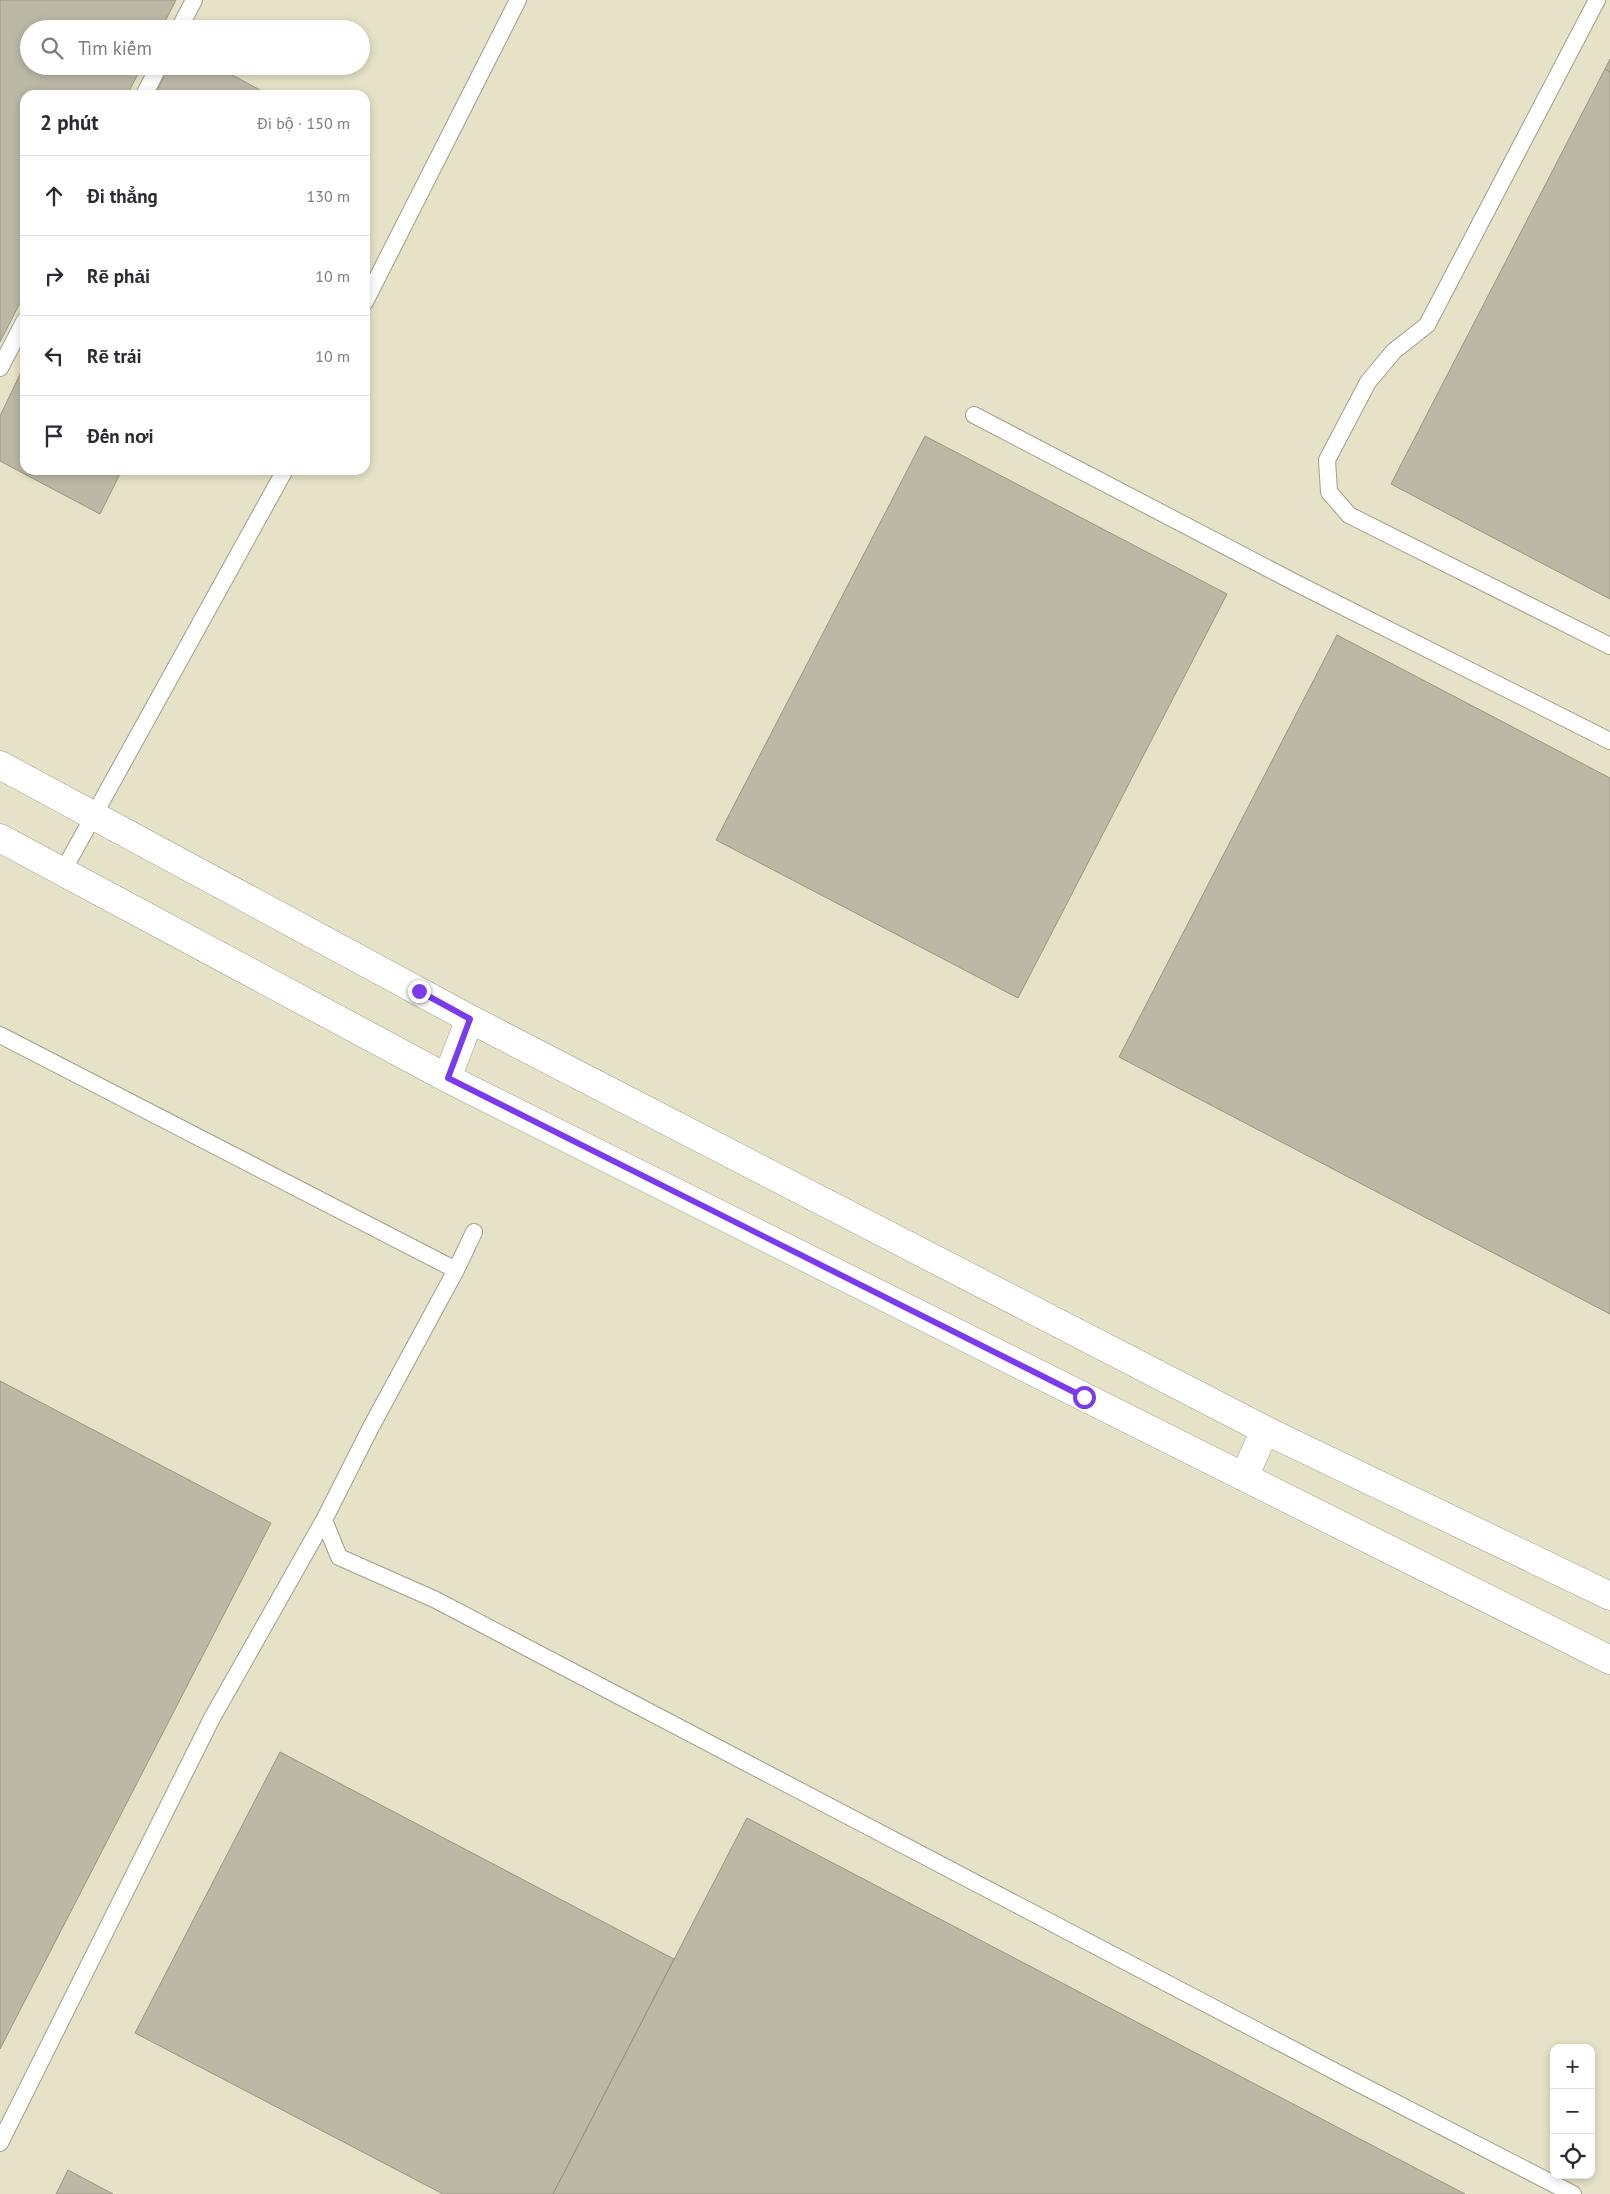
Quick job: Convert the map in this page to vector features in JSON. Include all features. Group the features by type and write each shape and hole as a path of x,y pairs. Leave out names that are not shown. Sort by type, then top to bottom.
{"street":[{"path":"0,765 94,814 470,1019 1265,1430 1610,1596"},
{"path":"0,838 448,1078 1610,1660"},
{"path":"448,1078 470,1019"},
{"path":"1244,1477 1265,1430"}],"lane":[{"path":"184,20 194,0"},
{"path":"370,292 518,0"},
{"path":"1597,0 1427,324 1394,351 1368,382 1327,460 1328,492 1349,515 1610,646"},
{"path":"147,90 154,75"},
{"path":"0,368 20,330"},
{"path":"974,415 1292,580 1610,740"},
{"path":"63,871 282,475"},
{"path":"0,1035 456,1270"},
{"path":"0,2143 212,1718 324,1520 371,1427 456,1270 474,1232"},
{"path":"324,1520 339,1556 436,1600 1329,2069 1573,2194"}],"shaded area":[{"path":"0,0 1610,0 1610,2194 0,2194"}],"building":[{"path":"0,0 176,0 166,20 20,20 20,75 137,75 130,90 20,90 20,303 0,342"},
{"path":"1610,59 1610,72 1605,69"},
{"path":"1605,69 1610,72 1610,599 1391,484"},
{"path":"165,75 232,75 260,90 157,90"},
{"path":"20,374 20,472 0,461 0,416"},
{"path":"925,436 1227,594 1018,998 716,840"},
{"path":"26,475 120,475 100,514"},
{"path":"1337,635 1610,778 1610,1314 1119,1057"},
{"path":"0,1381 271,1523 0,2049"},
{"path":"280,1752 674,1959 553,2194 443,2194 135,2033"},
{"path":"747,1818 1465,2194 553,2194"},
{"path":"68,2170 113,2194 56,2194"}],"route":[{"path":"419,991 470,1019 448,1078 1084,1397"}]}
